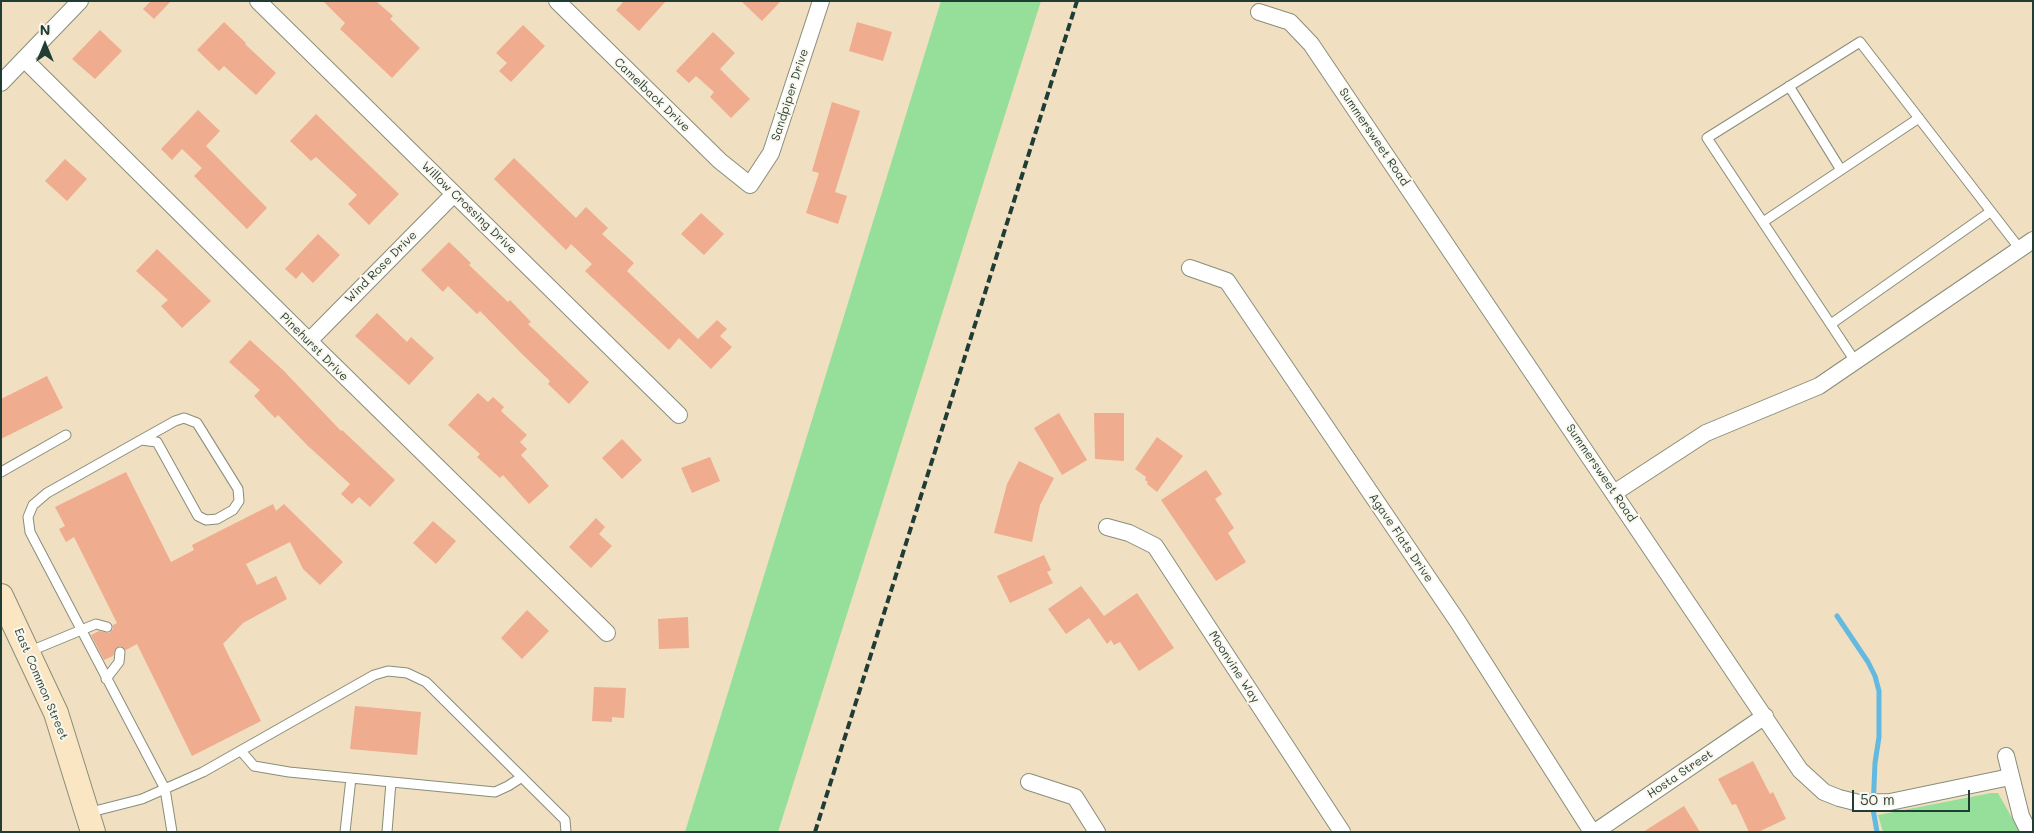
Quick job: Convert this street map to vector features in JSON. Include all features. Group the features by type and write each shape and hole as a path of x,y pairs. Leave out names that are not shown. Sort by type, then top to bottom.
{"main road":[{"name":"East Common Street","path":"1,596 56,713 90,823"}],"street":[{"path":"1,83 80,1"},
{"name":"Willow Crossing Drive","path":"258,1 679,415"},
{"name":"Camelback Drive","path":"557,1 720,161 750,185"},
{"name":"Sandpiper Drive","path":"750,185 771,153 821,1"},
{"name":"Summersweet Road","path":"1258,12 1290,22 1311,44 1800,770 1824,792 1859,803 1890,802 2010,777"},
{"name":"Pinehurst Drive","path":"24,59 607,633"},
{"name":"Wind Rose Drive","path":"309,341 454,194"},
{"path":"1614,493 1706,433 1819,386 2026,245"},
{"name":"Agave Flats Drive","path":"1190,268 1227,281 1458,622 1594,832"},
{"name":"Moonvine Way","path":"1107,527 1129,533 1155,546 1342,832"},
{"name":"Hosta Street","path":"1594,832 1765,716"},
{"path":"2006,756 2021,816 2029,832"},
{"path":"1028,782 1074,797 1097,832"}],"lane":[{"path":"1856,361 1707,138 1860,42 1990,212 2026,245"},
{"path":"1789,86 1841,170"},
{"path":"1763,222 1919,118"},
{"path":"1831,324 1990,212"},
{"path":"141,440 157,442 198,516 206,520 217,519 233,510 239,501 238,489 197,423 184,418 175,421 141,440 47,493 33,504 28,516 30,532 165,789 172,832"},
{"path":"1,472 66,435"},
{"path":"28,652 96,624 107,628"},
{"path":"106,679 119,662 120,652"},
{"path":"90,823 203,772 374,675 388,670 408,673 426,682 565,820 566,832"},
{"path":"241,751 254,766 289,772 495,792 522,777"},
{"path":"345,832 350,778"},
{"path":"387,832 391,782"}],"green space":[{"path":"941,1 1041,1 778,832 685,832"},
{"path":"1998,793 2020,832 1883,832 1878,815"}],"building":[{"path":"151,1 171,1 154,19 143,9"},
{"path":"323,1 376,1 393,16 390,19 420,48 392,78 340,29 345,23"},
{"path":"624,1 666,1 639,31 616,10"},
{"path":"741,1 781,1 762,21"},
{"path":"224,22 276,73 256,95 224,66 219,71 197,50"},
{"path":"857,22 892,32 883,61 849,51"},
{"path":"523,25 545,46 511,82 499,71 507,63 496,53"},
{"path":"100,30 122,51 95,79 72,59"},
{"path":"713,32 735,53 720,69 750,99 731,118 710,97 714,92 696,76 689,83 676,71"},
{"path":"832,102 860,111 835,192 847,196 838,224 806,213 819,173 812,171"},
{"path":"198,110 220,131 206,146 267,208 247,229 194,176 202,168 182,149 172,160 161,149"},
{"path":"316,114 399,194 369,225 348,204 357,195 316,157 311,161 290,141"},
{"path":"514,158 576,218 586,207 608,228 602,234 634,263 627,271 698,339 717,320 727,329 720,336 732,347 711,369 679,338 669,350 585,271 592,264 571,244 566,250 494,179"},
{"path":"65,159 87,179 67,201 45,181"},
{"path":"701,213 724,234 704,255 681,234"},
{"path":"318,234 340,255 313,283 302,272 296,279 285,269"},
{"path":"449,242 471,263 469,265 508,302 510,300 531,322 528,324 589,382 569,404 548,384 550,381 480,311 477,314 448,286 443,292 421,270"},
{"path":"157,249 211,301 182,328 161,306 168,300 136,271"},
{"path":"377,313 407,342 411,337 434,358 409,385 355,336"},
{"path":"250,340 283,370 341,431 395,480 370,507 359,497 352,504 341,494 350,484 308,446 278,415 275,418 254,396 260,390 229,362"},
{"path":"47,376 63,408 1,439 1,399"},
{"path":"478,393 488,402 493,397 504,407 501,411 527,435 520,442 527,449 521,455 549,486 529,504 503,475 500,478 477,457 480,454 448,425"},
{"path":"1059,413 1087,460 1062,475 1034,428"},
{"path":"1094,413 1124,413 1124,461 1095,459"},
{"path":"1157,437 1183,456 1157,492 1147,484 1146,477 1135,469"},
{"path":"622,439 642,460 622,479 602,458"},
{"path":"710,457 720,481 692,493 681,468"},
{"path":"1019,461 1054,478 1040,505 1032,542 994,533 1007,484"},
{"path":"1206,470 1222,494 1215,499 1234,528 1228,533 1246,562 1216,581 1161,500"},
{"path":"126,472 171,562 194,550 192,545 273,504 276,511 284,504 343,562 320,585 303,569 290,542 246,564 257,585 276,576 287,599 243,623 223,644 261,721 192,756 137,644 126,650 121,646 117,647 113,656 104,660 91,635 99,631 109,633 113,629 113,625 117,623 74,537 66,542 59,529 65,526 55,507"},
{"path":"596,518 605,527 599,534 612,546 591,568 569,547"},
{"path":"433,521 456,541 436,564 413,543"},
{"path":"1044,555 1051,570 1047,572 1053,583 1010,603 997,576"},
{"path":"1081,586 1104,616 1137,593 1174,648 1139,671 1120,642 1114,645 1111,640 1107,644 1089,618 1066,634 1048,609"},
{"path":"527,610 549,631 522,659 501,638"},
{"path":"688,617 689,648 659,649 658,619"},
{"path":"594,687 626,688 624,718 612,717 612,722 592,721"},
{"path":"355,706 421,712 417,755 350,749"},
{"path":"1753,761 1770,794 1773,792 1786,819 1758,832 1749,832 1736,804 1732,805 1718,779"},
{"path":"1684,806 1700,832 1643,832"}],"waterway":[{"path":"1837,616 1868,662 1875,676 1879,691 1879,737 1875,763 1873,809 1877,832"}],"railway":[{"path":"815,832 1077,1"}]}
